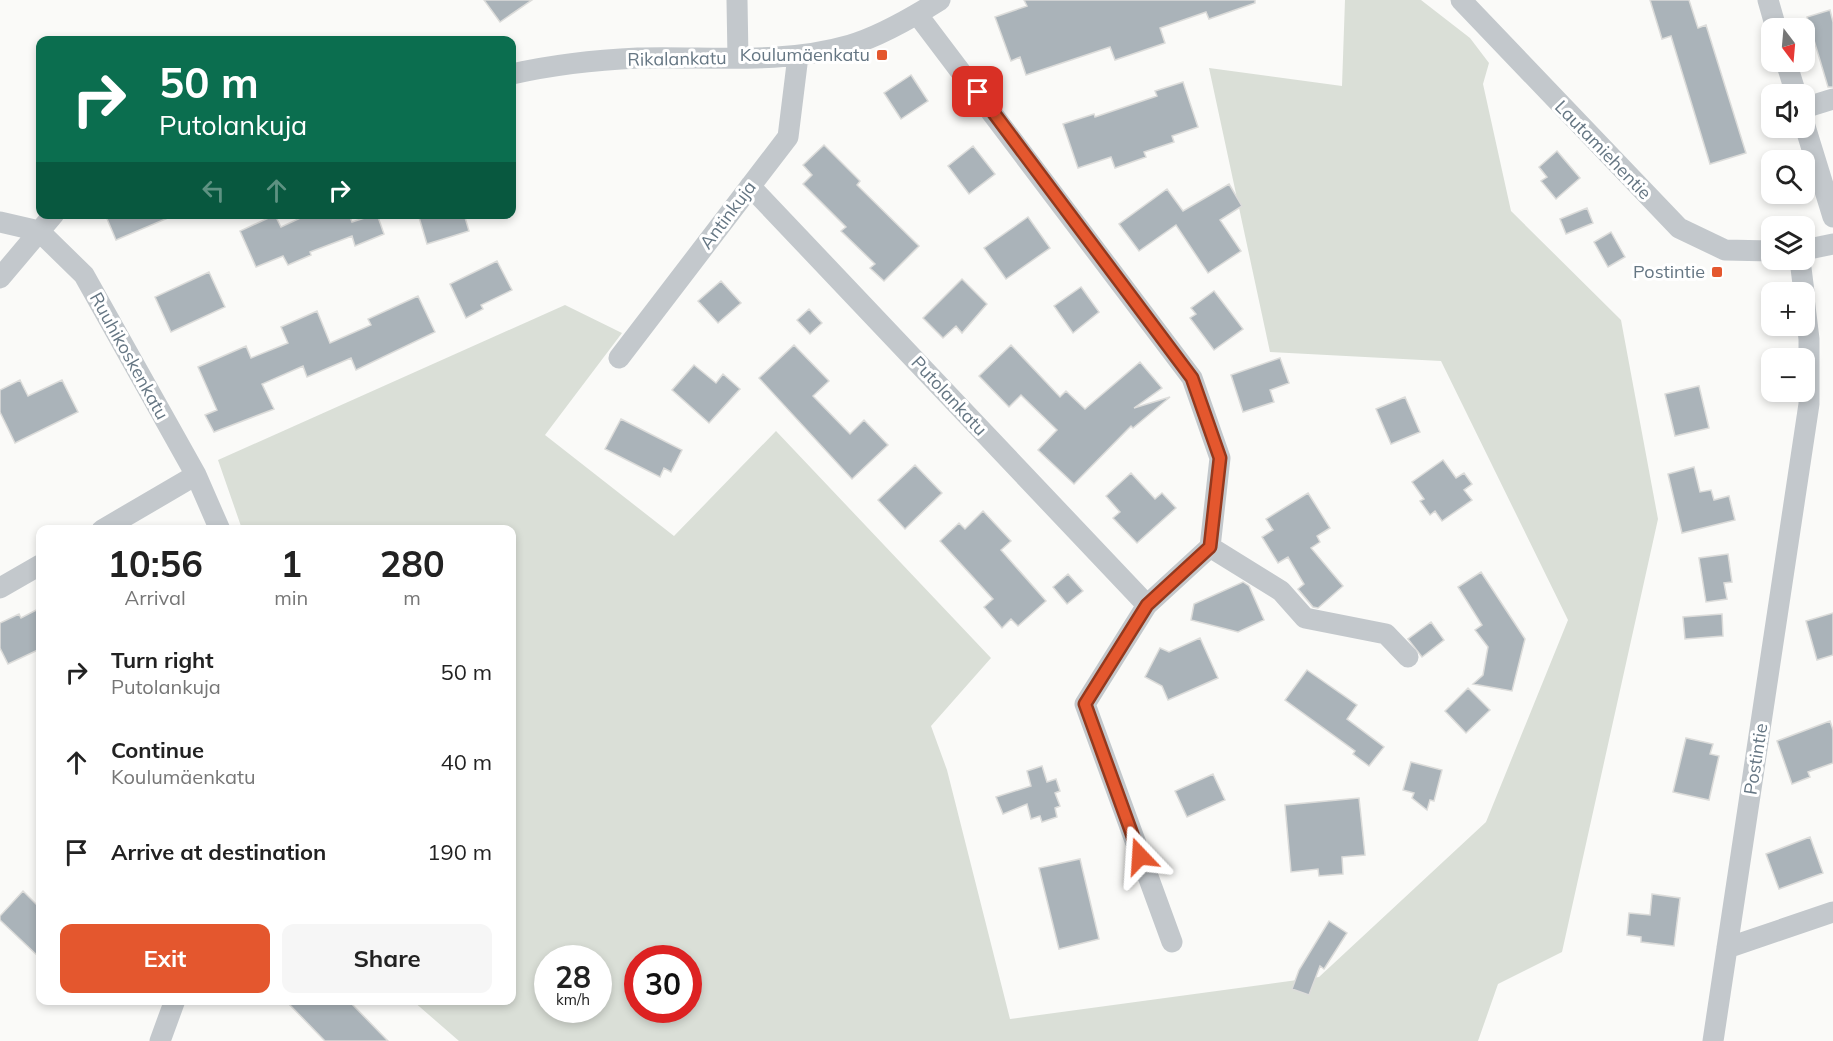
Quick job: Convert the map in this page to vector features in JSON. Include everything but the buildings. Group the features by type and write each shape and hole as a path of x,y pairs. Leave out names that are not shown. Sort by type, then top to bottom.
{"street":[{"path":"737,0 738,58"},
{"name":"Rikalankatu","path":"516,73 540,68 637,58 798,56 852,45 917,14 940,0"},
{"name":"Lautamiehentie","path":"1461,0 1679,228 1725,250 1761,250"},
{"path":"1768,0 1773,18"},
{"path":"917,14 1192,378 1220,458 1210,547 1147,605 1085,704 1172,942"},
{"name":"Antinkuja","path":"620,358 788,137 798,56"},
{"path":"1815,105 1833,99"},
{"path":"1809,138 1833,217"},
{"name":"Putolankatu","path":"750,186 1147,605"},
{"path":"0,278 50,219"},
{"path":"0,222 39,231"},
{"name":"Ruuhikoskenkatu","path":"39,231 84,275 196,475 218,525"},
{"path":"1815,248 1833,244"},
{"name":"Postintie","path":"1713,1041 1809,404 1809,336"},
{"path":"111,525 196,475"},
{"path":"1210,547 1281,591 1305,618 1386,634 1408,657"},
{"path":"0,588 36,567"},
{"path":"1727,948 1833,912"},
{"path":"159,1041 173,1005"}],"shaded area":[{"path":"1345,0 1421,0 1470,38 1489,63 1483,84 1511,211 1621,320 1658,519 1562,952 1498,984 1478,1041 459,1041 418,1005 516,1005 516,525 241,525 218,460 565,305 622,333 545,435 674,536 776,431 991,658 931,726 947,770 1010,1019 1319,977 1486,822 1568,620 1441,361 1270,352 1209,68 1342,86"}],"place":[{"name":"Koulumäenkatu","path":"882,55"},
{"name":"Postintie","path":"1717,272"}],"route":[{"path":"978,92 1192,378 1220,458 1210,547 1147,605 1085,704 1140,856"}]}
